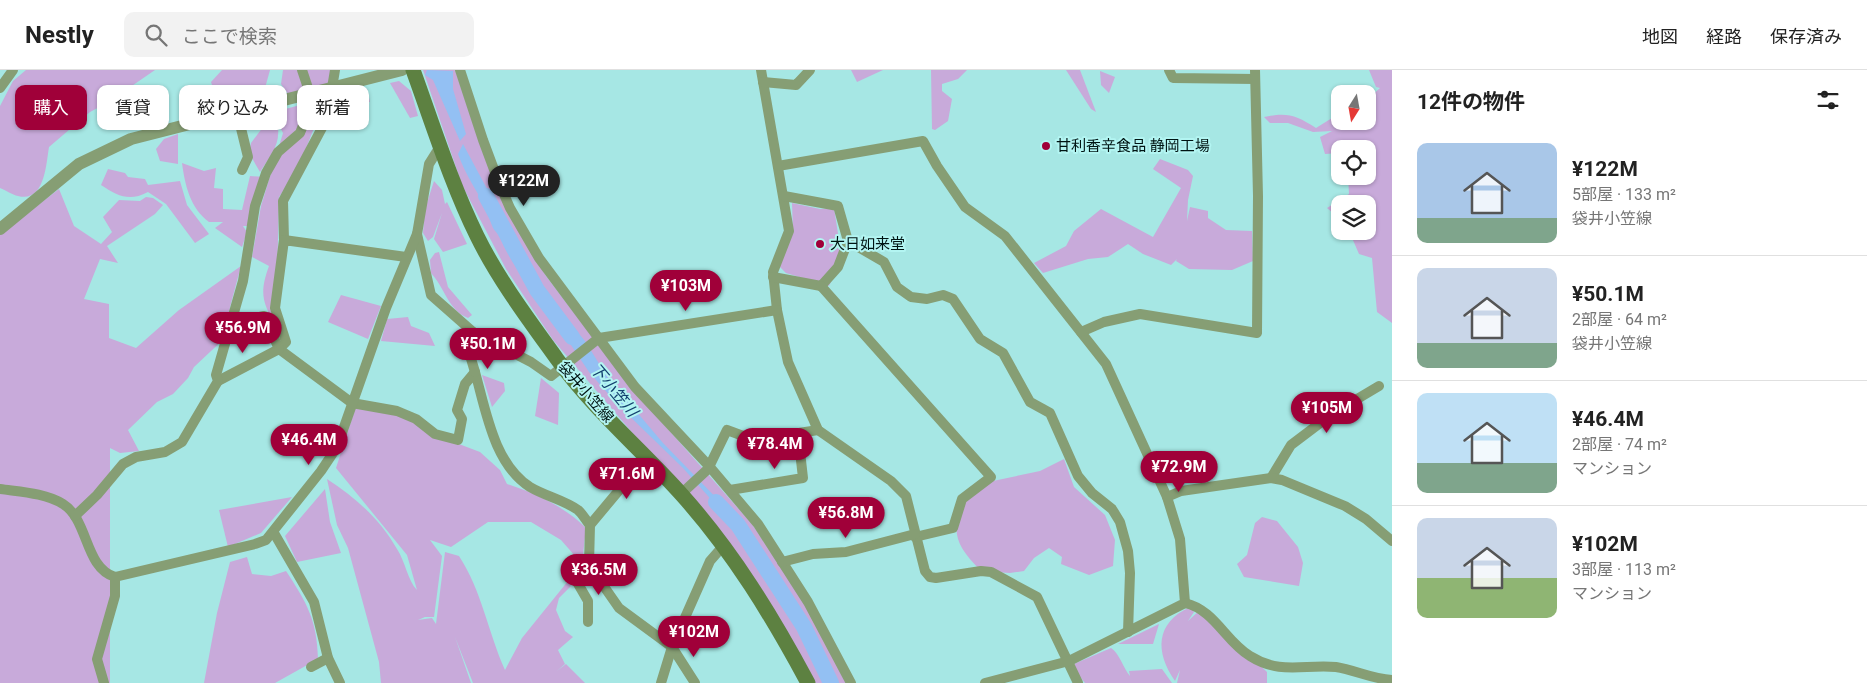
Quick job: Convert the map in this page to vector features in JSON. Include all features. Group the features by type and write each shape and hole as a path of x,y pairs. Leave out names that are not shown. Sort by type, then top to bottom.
{"main road":[{"name":"袋井小笠線","path":"414,70 440,145 478,237 508,286 567,364 646,458 683,492 724,545 774,621 808,683"}],"street":[{"path":"0,88 13,70"},
{"path":"302,70 307,85"},
{"path":"334,85 335,70"},
{"path":"345,85 402,70"},
{"path":"460,70 483,140 510,208 555,281 635,387 730,490 758,524 808,602 851,683"},
{"path":"761,70 789,231 773,277 777,310 788,362 818,430 892,481 906,496 925,571 930,577 936,578 981,571 991,572 1037,598 1078,683"},
{"path":"764,82 796,85 810,70"},
{"path":"1081,332 1104,322 1140,314 1257,333 1258,196 1255,74 1173,78 1169,70"},
{"path":"0,229 79,164 131,139 179,127"},
{"path":"242,130 248,156 242,170"},
{"path":"218,381 216,375 243,281 255,206 266,173 278,152 301,130"},
{"path":"75,516 97,495 123,464 136,457 165,452 182,442 218,381 279,349 286,342 275,308 284,240 283,200 321,130"},
{"path":"778,166 923,141 942,174 965,207 1005,236 1106,364 1167,497 1180,539 1185,603"},
{"path":"0,489 49,497 65,505 75,516 100,567 108,575 115,577 266,540 274,533 333,455 406,257 417,234 429,164 440,145"},
{"path":"784,196 838,206 848,241 838,267 822,286"},
{"path":"417,234 431,295 473,332 531,362 550,376 599,338 777,310"},
{"path":"284,240 406,257"},
{"path":"848,241 884,262 897,287 911,298 927,299 943,295 953,299 980,339 1003,353 1030,402 1050,413 1078,476 1092,493 1112,509 1120,522 1128,551 1130,573 1128,632"},
{"path":"773,277 822,286 991,476 962,500 953,528 846,552 813,554 782,562"},
{"path":"254,318 264,316 279,349 352,403 397,411 416,419 435,434 458,440 462,419 457,410 465,384 475,372"},
{"path":"473,332 466,342 490,423 503,457 513,473 544,495 578,511 590,525"},
{"path":"1271,478 1291,445 1332,414 1379,386"},
{"path":"683,492 708,468 727,430 754,440 818,430"},
{"path":"730,490 803,478 798,434"},
{"path":"646,458 590,525 589,565 619,608 672,647 695,683"},
{"path":"1167,497 1181,491 1271,478 1282,480 1346,506 1366,519 1392,541"},
{"path":"274,533 314,602 328,658 340,683"},
{"path":"661,683 666,674 672,647 710,561 724,545"},
{"path":"588,622 588,601 577,582 579,571 589,565"},
{"path":"104,683 97,659 115,596 115,577"},
{"path":"985,683 1069,661 1185,603 1195,605 1210,615 1248,655 1260,662 1298,669 1337,668 1377,679 1392,680"},
{"path":"311,667 328,658"}],"shaded area":[{"path":"26,70 155,70 133,85 97,85 97,108 87,115 87,85 15,85 15,130 69,130 49,147 45,172 39,188 34,194 27,197 16,195 0,188 0,106 13,81"},
{"path":"222,70 270,70 266,85 212,85 211,82"},
{"path":"283,70 330,70 330,84 297,85 297,92 288,94 287,85 281,84"},
{"path":"423,70 455,70 483,153 509,213 546,276 628,384 752,524 801,598 851,683 811,683 653,457 553,340 506,269 462,185"},
{"path":"851,70 883,70 857,82"},
{"path":"931,70 967,70 958,79 942,84 942,91 952,99 948,121 935,130 932,129"},
{"path":"1066,70 1080,70 1096,112 1091,109"},
{"path":"1369,70 1392,70 1392,323 1377,312 1372,258 1359,254 1353,240 1376,240 1376,195 1347,195 1348,185 1376,185 1376,140 1331,140 1331,154 1325,154 1320,137 1332,131 1313,132 1288,123 1270,123 1264,117 1285,115 1297,117 1316,128 1331,119 1331,130 1376,130 1376,92 1380,88 1375,85"},
{"path":"1100,71 1115,77 1109,93 1101,85"},
{"path":"399,81 411,91 418,116 410,118 390,83"},
{"path":"297,106 297,130 313,130 297,171 279,197 276,325 267,310 263,290 269,266 252,257 261,206 283,133 281,130 287,130 287,109"},
{"path":"261,130 278,130 273,152 260,172 249,153 251,143"},
{"path":"178,134 178,164 160,161 156,149 164,139"},
{"path":"1160,159 1188,170 1193,176 1188,200 1187,221 1190,207 1208,211 1208,218 1226,230 1252,231 1253,261 1232,270 1189,269 1176,261 1177,259 1171,265 1143,254 1128,244 1108,257 1088,259 1043,273 1034,263 1066,246 1074,231 1101,209 1153,237 1181,188 1153,169"},
{"path":"182,163 204,171 216,168 214,188 223,189 223,209 242,210 250,176 265,177 252,226 243,226 247,232 242,247 215,228 223,222 209,222 197,210 187,188"},
{"path":"108,169 125,173 128,177 145,179 148,185 180,181 187,205 209,234 195,243 166,204 148,192 135,197 129,197 118,195 101,185"},
{"path":"434,181 442,190 445,204 447,202 467,244 443,252 434,239 442,213 433,237 428,241 423,233 425,209"},
{"path":"59,189 74,226 101,244 112,232 103,217 119,200 140,201 146,197 153,198 163,205 155,214 107,246 118,263 100,259 84,299 109,304 109,338 136,348 179,310 241,266 230,307 227,336 194,367 188,378 173,394 157,402 128,430 139,451 120,453 110,448 110,683 0,683 0,234"},
{"path":"792,203 820,209 834,208 842,259 829,286 786,273 779,266 793,232"},
{"path":"439,252 448,287 472,315 468,318 451,304 431,273 430,260 435,253"},
{"path":"341,295 381,306 368,339 328,322"},
{"path":"408,317 411,326 429,333 435,346 381,341 387,319"},
{"path":"482,375 504,383 505,391 492,407"},
{"path":"541,378 559,393 558,425 535,416"},
{"path":"356,406 396,412 451,441 480,452 500,470 507,484 549,502 578,520 586,528 582,564 561,540 531,522 488,522 451,547 430,540 442,556 434,617 425,617 418,620 432,618 436,624 445,552 459,556 479,597 505,670 522,638 568,581 571,586 559,598 556,610 565,631 573,637 558,650 565,664 557,671 566,664 585,683 473,683 455,637 471,683 381,683 379,662 348,548 337,525 327,479 348,494 383,528 400,554 411,581 417,590 407,555 336,468"},
{"path":"1064,459 1074,487 1105,515 1115,540 1113,566 1089,575 1061,564 1062,557 1049,548 1034,558 1024,571 1010,573 981,571 966,554 958,539 957,522 962,499 993,481 1040,471"},
{"path":"325,489 330,522 341,553 297,562 285,536"},
{"path":"292,497 261,533 228,547 219,510"},
{"path":"1262,517 1277,521 1298,547 1303,563 1299,586 1244,577 1237,564 1247,555 1255,523"},
{"path":"247,557 252,574 271,576 286,571 310,612 316,633 318,659 275,683 204,683 217,613 230,562"},
{"path":"1190,607 1194,612 1188,621 1201,609 1267,672 1267,683 1177,683 1180,670 1175,681 1164,659 1162,639 1170,621"},
{"path":"704,617 714,620 713,642 703,637 699,629"},
{"path":"1159,624 1153,644 1118,644"},
{"path":"1111,648 1117,654 1130,676 1129,671 1162,669 1172,683 1085,683 1074,669 1074,664"}],"water":[{"path":"427,70 453,71 453,89 466,134 460,141 433,80 425,75"},
{"path":"463,144 494,202 494,215 537,290 515,266 493,228 487,210 458,154"},
{"path":"543,298 565,317 585,341 608,378 663,443 727,509 748,538 738,533 724,521 716,505 683,468 618,405 589,372 563,333 560,320"}],"waterway":[{"name":"下小笠川","path":"486,196 537,290 572,337"},
{"name":"下小笠川","path":"716,502 738,525 804,627 831,683"}],"place":[{"name":"甘利香辛食品 静岡工場","path":"1046,146"},
{"name":"大日如来堂","path":"820,244"}]}
